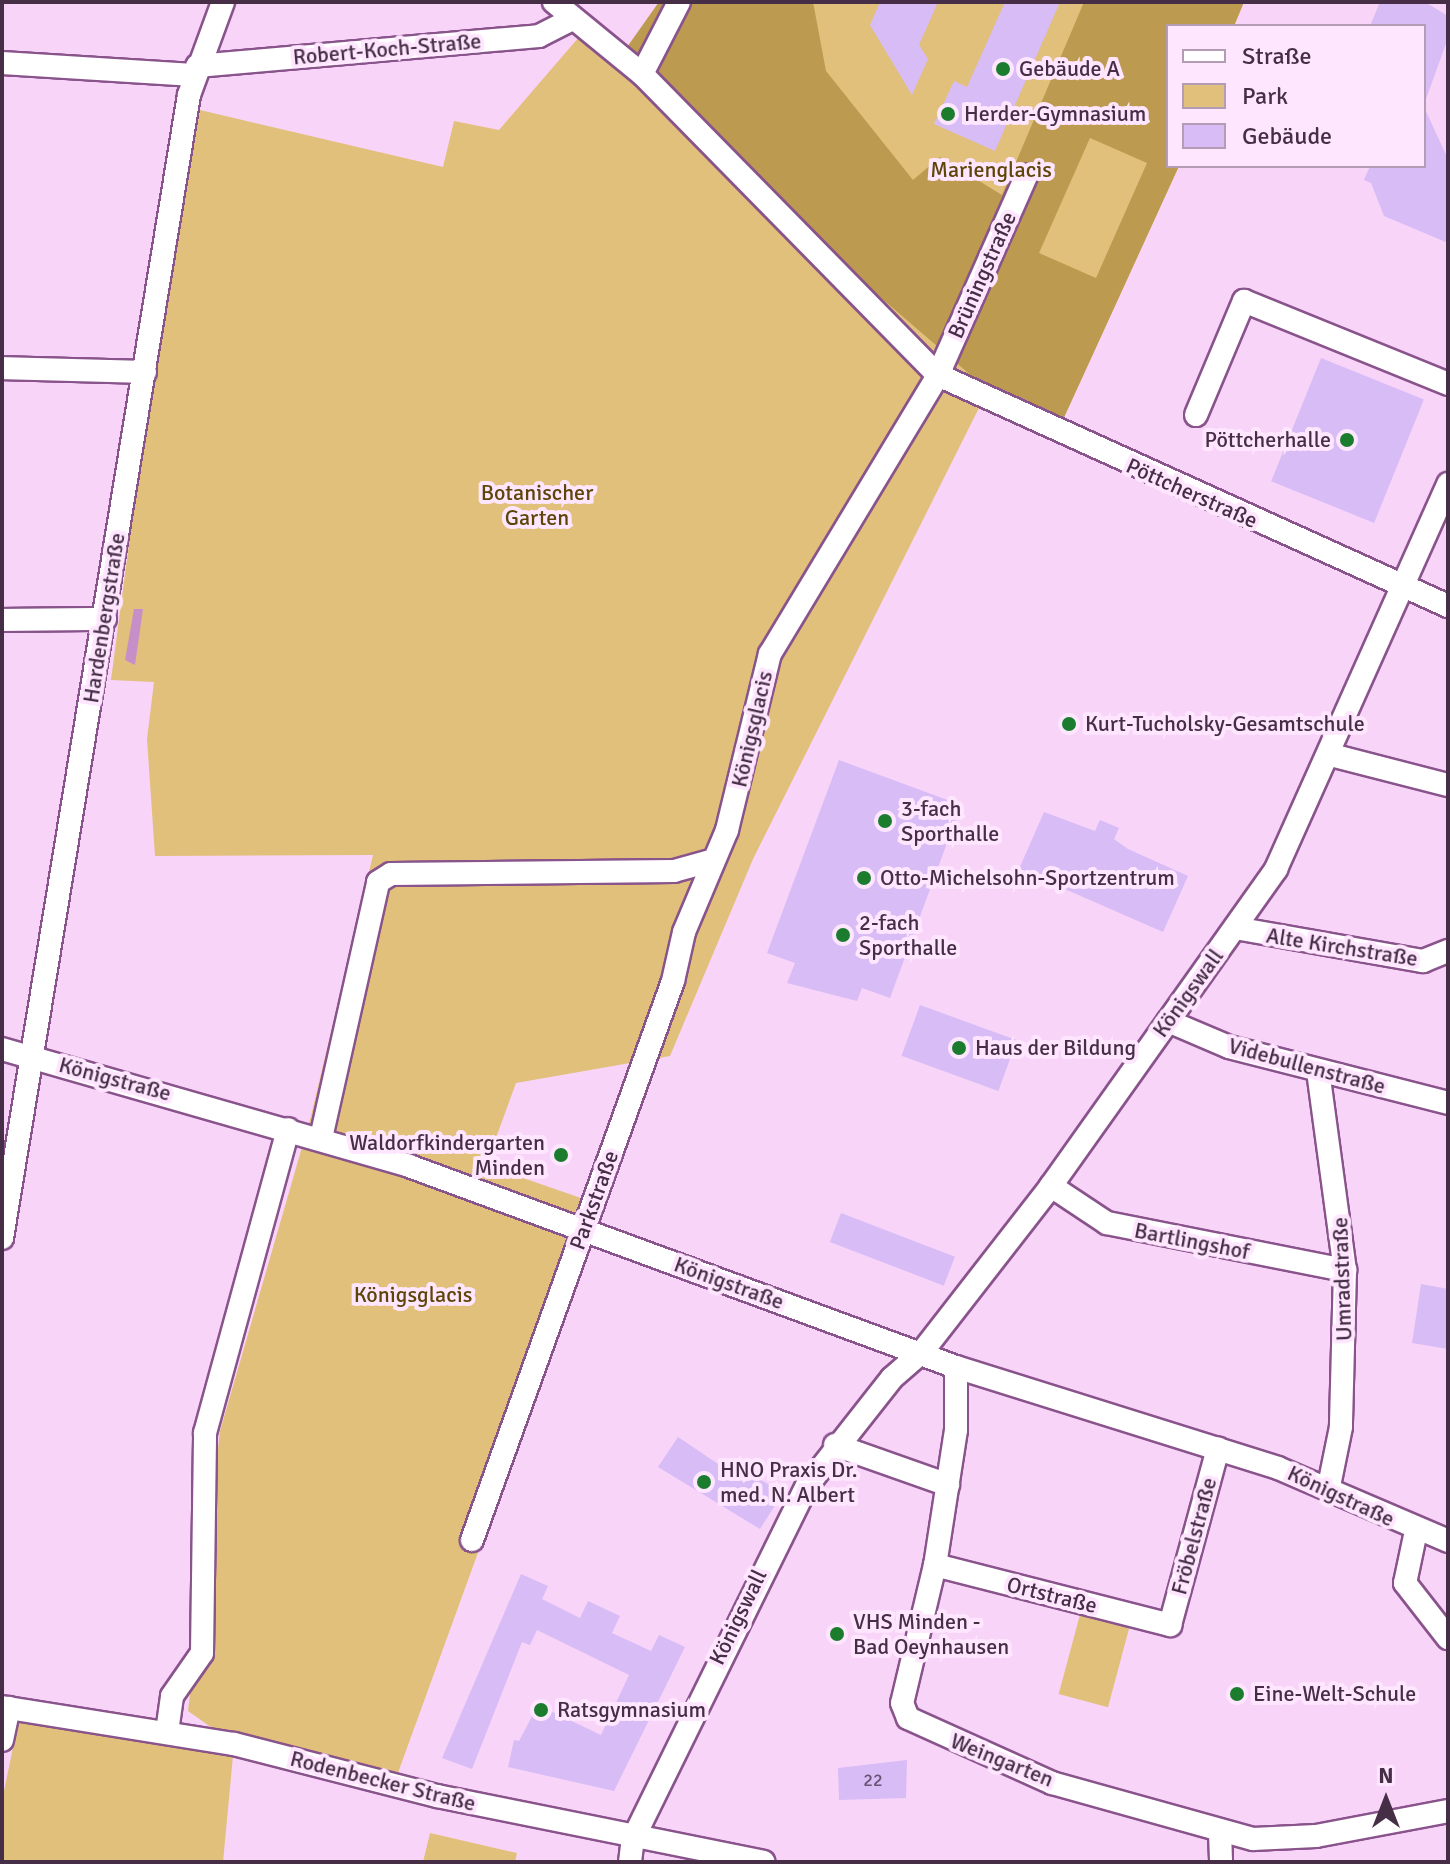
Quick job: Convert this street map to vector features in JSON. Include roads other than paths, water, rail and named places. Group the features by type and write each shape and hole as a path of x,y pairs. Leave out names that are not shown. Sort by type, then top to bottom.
{"street":[{"name":"Hardenbergstraße","path":"2,1238 195,70 223,2"},
{"path":"554,2 642,74 938,375"},
{"path":"642,74 679,2"},
{"name":"Robert-Koch-Straße","path":"2,63 195,70 539,36 573,19"},
{"name":"Brüningstraße","path":"938,375 1026,176"},
{"path":"1196,415 1244,301 1448,384"},
{"path":"2,368 145,372"},
{"name":"Pöttcherstraße","path":"938,375 1402,589 1448,606"},
{"name":"Königsglacis","path":"714,860 746,765 770,654 938,375"},
{"name":"Königswall","path":"630,1862 633,1839 779,1534 835,1445 922,1352 1051,1186 1276,869 1331,755 1448,484"},
{"path":"2,620 105,619"},
{"path":"1331,755 1448,785"},
{"path":"321,1138 378,882 391,874 674,871 714,860"},
{"name":"Parkstraße","path":"472,1540 714,860"},
{"name":"Alte Kirchstraße","path":"1235,928 1423,961 1448,951"},
{"name":"Videbullenstraße","path":"1168,1021 1229,1047 1448,1103"},
{"name":"Königstraße","path":"2,1049 321,1138 584,1229 956,1367 1218,1448 1329,1486 1416,1531 1448,1541"},
{"name":"Umradstraße","path":"1318,1071 1345,1270 1341,1427 1329,1486"},
{"path":"167,1732 172,1696 202,1653 205,1433 288,1129"},
{"name":"Bartlingshof","path":"1051,1186 1107,1223 1345,1270"},
{"name":"Weingarten","path":"956,1367 948,1485 935,1565 902,1703 908,1718 1052,1783 1253,1839 1316,1836 1448,1811"},
{"path":"835,1445 948,1485"},
{"name":"Fröbelstraße","path":"1170,1625 1218,1448"},
{"path":"1416,1531 1405,1583 1448,1638"},
{"name":"Ortstraße","path":"935,1565 1170,1625"},
{"path":"2,1740 5,1708"},
{"name":"Rodenbecker Straße","path":"5,1708 167,1732 633,1839 763,1862"},
{"path":"1220,1832 1221,1862"}],"place":[{"name":"Gebäude A","path":"1003,69"},
{"name":"Herder-Gymnasium","path":"948,114"},
{"name":"Pöttcherhalle","path":"1347,440"},
{"name":"Kurt-Tucholsky-Gesamtschule","path":"1069,724"},
{"name":"3-fach Sporthalle","path":"885,821"},
{"name":"Otto-Michelsohn-Sportzentrum","path":"864,878"},
{"name":"2-fach Sporthalle","path":"843,935"},
{"name":"Haus der Bildung","path":"959,1048"},
{"name":"Waldorfkindergarten Minden","path":"561,1155"},
{"name":"HNO Praxis Dr. med. N. Albert","path":"704,1482"},
{"name":"VHS Minden - Bad Oeynhausen","path":"837,1634"},
{"name":"Eine-Welt-Schule","path":"1237,1694"},
{"name":"Ratsgymnasium","path":"541,1710"}],"park label":[{"name":"Marienglacis","path":"991,170"},
{"name":"Botanischer Garten","path":"537,504"}]}
